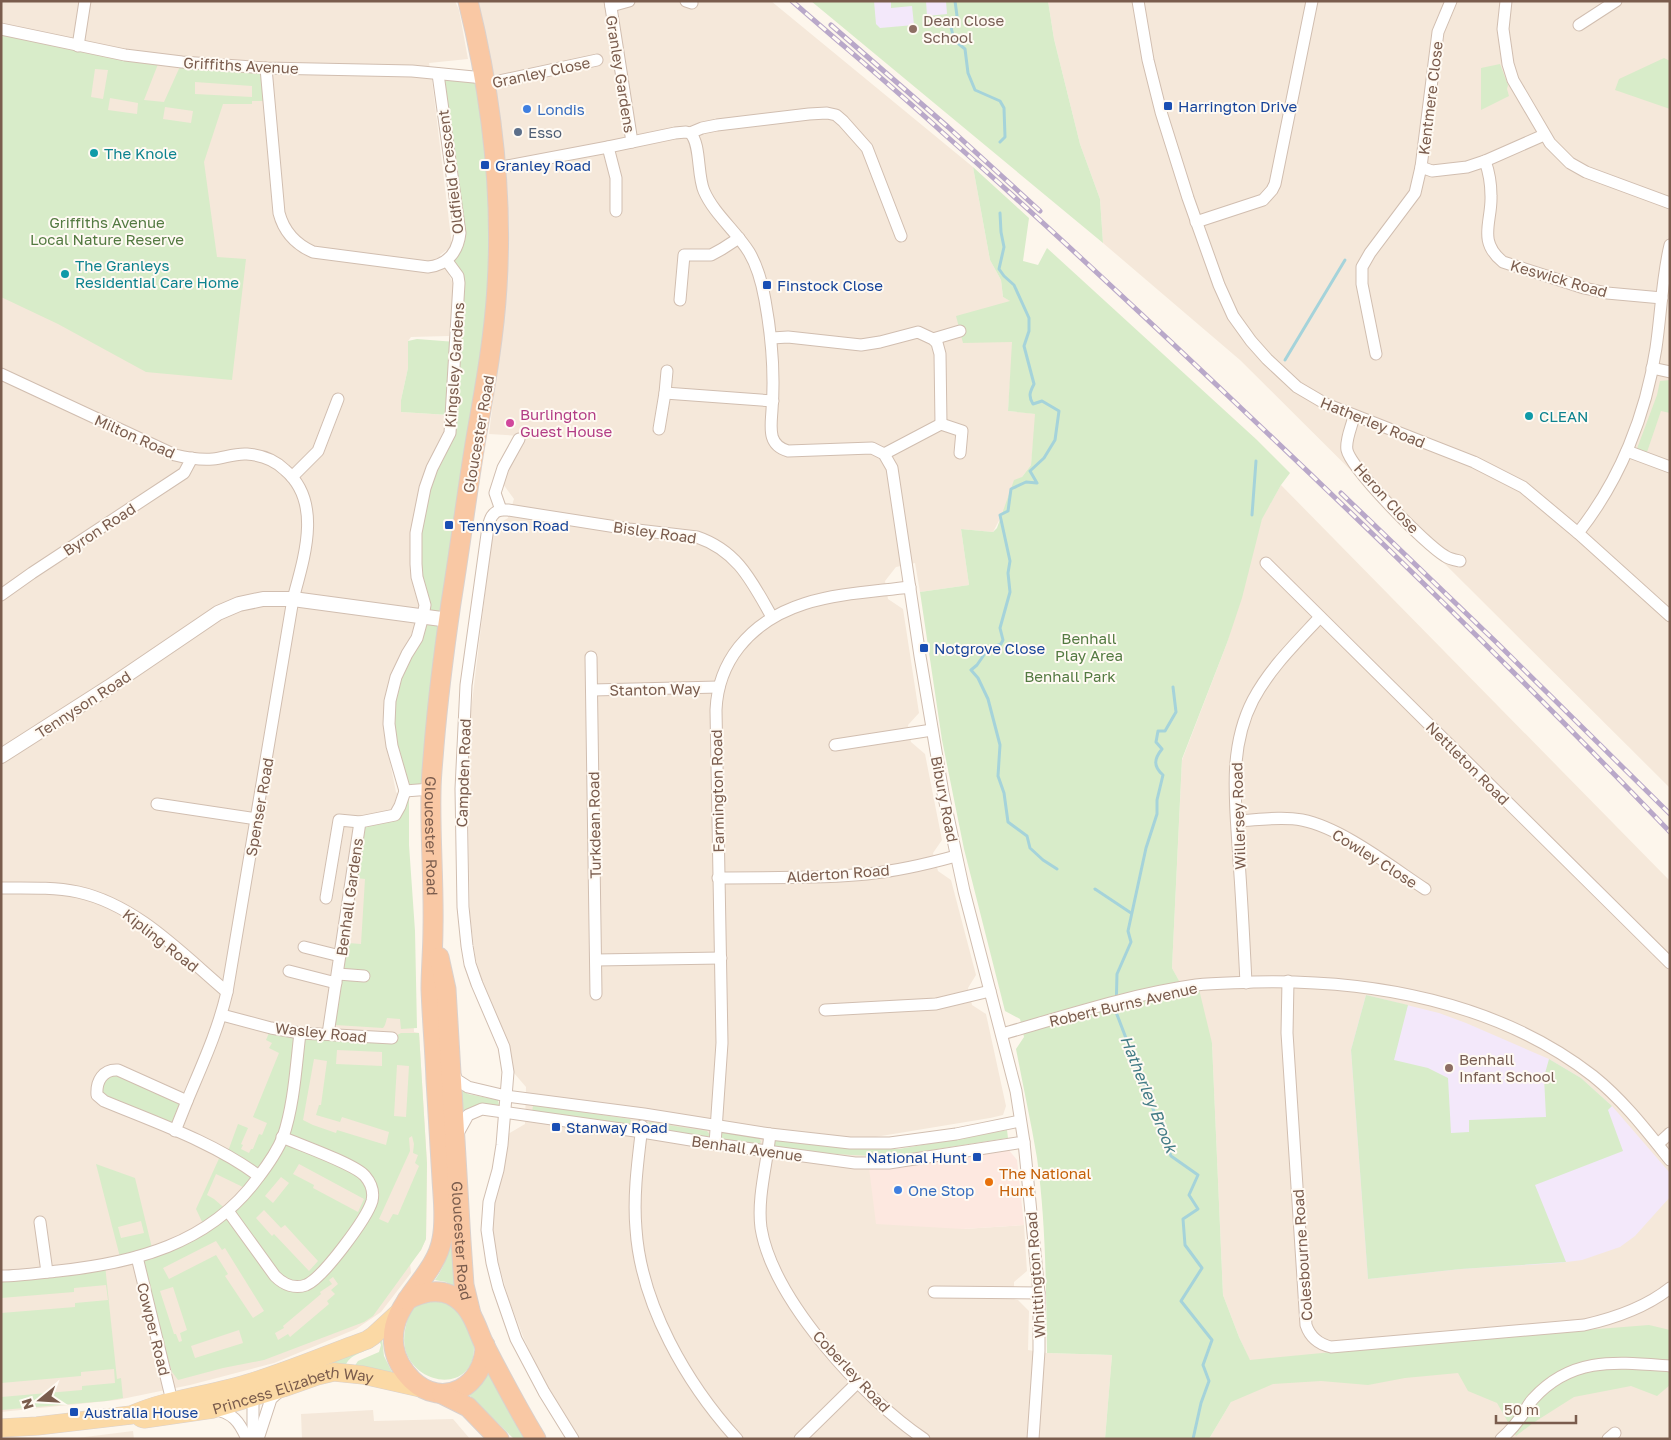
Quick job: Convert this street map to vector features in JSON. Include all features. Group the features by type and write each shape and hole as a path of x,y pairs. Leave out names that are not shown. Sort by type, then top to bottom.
{"highway":[{"name":"Gloucester Road","path":"403,1307 437,1256 444,1229 431,988 433,928 431,789 436,717 449,620 495,316 499,237 496,168 484,81 468,1"},
{"name":"Gloucester Road","path":"433,928 446,989 464,1276 471,1314"},
{"path":"499,1439 468,1407 413,1381 402,1369 396,1356 394,1328 403,1307 424,1293 439,1292 452,1295 463,1303 471,1314 484,1345 513,1401 536,1439"},
{"path":"433,1392 463,1388 475,1378 482,1366 485,1353 484,1345"}],"main road":[{"name":"Princess Elizabeth Way","path":"1,1428 37,1426 131,1415 172,1402 265,1392 367,1340 403,1307"},
{"name":"Princess Elizabeth Way","path":"131,1415 144,1419 213,1409 334,1372 363,1375 433,1392"}],"street":[{"path":"78,46 85,1"},
{"name":"Granley Gardens","path":"629,1 610,4 632,142"},
{"name":"Hatherley Road","path":"1138,1 1148,60 1161,112 1196,222 1219,285 1233,316 1251,341 1297,387 1326,404 1474,462 1512,480 1531,492 1670,616"},
{"path":"1196,222 1262,200 1268,196 1275,184 1312,1"},
{"name":"Kentmere Close","path":"1376,354 1362,284 1362,267 1370,253 1415,193 1421,168 1438,32 1451,1"},
{"path":"1506,1 1503,29 1508,64 1513,80 1544,135 1557,151 1578,168 1670,203"},
{"path":"1579,25 1616,1"},
{"name":"Griffiths Avenue","path":"1,29 78,46 160,60 237,67 412,70 484,81"},
{"name":"Granley Close","path":"484,81 597,60"},
{"path":"266,68 279,213 289,235 300,245 313,252 428,267 447,261"},
{"name":"Oldfield Crescent","path":"438,74 460,233 457,247 447,261"},
{"path":"496,168 675,132 690,133 702,128 735,122 827,113 836,115 870,153 901,236"},
{"path":"690,133 695,138 699,174 704,190 711,204 751,255 758,271 772,338 774,362 771,434 774,443 783,450 788,451 866,447 878,450 884,454 941,424 962,431 960,453"},
{"name":"Kentmere Close","path":"1421,168 1432,171 1467,167 1544,135"},
{"path":"608,147 616,178 616,211"},
{"name":"Keswick Road","path":"1485,161 1490,174 1492,197 1486,233 1487,240 1493,253 1503,262 1607,293 1662,298"},
{"path":"680,300 684,255 711,255 739,238"},
{"path":"1578,533 1594,513 1606,493 1627,451 1642,410 1652,368 1670,245"},
{"name":"Kingsley Gardens","path":"405,791 392,746 389,724 390,701 396,677 417,638 424,616 424,605 417,576 416,533 430,473 450,433 459,283 454,269 447,261"},
{"path":"772,338 788,337 861,345 918,332 928,335 933,338 940,354 941,424"},
{"path":"933,338 960,332"},
{"path":"1652,368 1670,372"},
{"path":"659,429 667,371"},
{"name":"Milton Road","path":"1,374 170,453 192,458 213,459 240,454 256,455 280,465 298,484 305,500 308,518 306,544 293,599"},
{"path":"665,393 773,401"},
{"path":"292,477 318,451 338,399"},
{"name":"Heron Close","path":"1354,416 1347,450 1354,466 1410,526 1434,548 1447,558 1460,561"},
{"path":"500,510 495,493 503,468 519,439"},
{"path":"1627,451 1670,467"},
{"name":"Bibury Road","path":"884,454 892,468 932,730 956,856 1016,1091 1024,1142"},
{"name":"Byron Road","path":"1,595 184,473 192,458"},
{"name":"Bisley Road","path":"500,510 706,540 722,548 740,565 772,617"},
{"name":"Campden Road","path":"500,510 491,516 488,527 466,685 461,789 463,906 467,946 470,964 477,984 504,1047 508,1072 498,1170 487,1212 487,1230 498,1286 516,1339 541,1386 573,1439"},
{"name":"Nettleton Road","path":"1266,563 1670,963"},
{"name":"Farmington Road","path":"715,1144 722,1043 716,710 719,687 726,667 735,652 752,633 772,617 790,608 809,601 910,587"},
{"name":"Tennyson Road","path":"1,756 109,688 227,608 264,599 293,599 449,620"},
{"name":"Spenser Road","path":"175,1131 222,1015 257,819 293,599"},
{"name":"Willersey Road","path":"1246,983 1237,821 1236,759 1239,737 1255,696 1270,672 1320,617"},
{"name":"Turkdean Road","path":"592,657 596,994"},
{"name":"Stanton Way","path":"592,690 719,687"},
{"path":"835,745 932,730"},
{"path":"405,791 431,789"},
{"name":"Benhall Gardens","path":"328,1034 360,822 395,815 405,791"},
{"path":"157,804 257,819"},
{"path":"326,898 339,820 360,822"},
{"name":"Cowley Close","path":"1237,821 1304,820 1343,836 1425,889"},
{"name":"Alderton Road","path":"718,878 853,875 904,868 956,856"},
{"name":"Kipling Road","path":"1,888 62,889 78,892 123,908 147,924 227,992"},
{"path":"304,947 340,956"},
{"path":"596,960 721,958"},
{"path":"289,971 337,979"},
{"name":"Benhall Gardens","path":"337,979 364,976"},
{"name":"Robert Burns Avenue","path":"1002,1034 1084,1011 1198,985 1288,981 1368,988 1419,997 1469,1012 1515,1029 1562,1054 1594,1077 1623,1102 1670,1160"},
{"name":"Colesbourne Road","path":"1288,981 1287,1033 1306,1325 1316,1341 1330,1347 1584,1325 1620,1316 1636,1309 1670,1288"},
{"path":"825,1010 936,1004 990,991"},
{"name":"Wasley Road","path":"222,1015 300,1033 392,1038"},
{"path":"1,1276 105,1265 136,1257 182,1241 205,1228 228,1211 239,1202 260,1176 282,1137 289,1110 300,1033"},
{"name":"Benhall Avenue","path":"451,1067 457,1080 468,1087 506,1096 644,1114 770,1134 850,1143 890,1143 956,1134 1020,1121"},
{"path":"187,1101 118,1070 110,1070 104,1073 97,1095 104,1101 222,1152 260,1176"},
{"name":"Benhall Avenue","path":"456,1138 468,1115 482,1109 768,1152 874,1164 1024,1142"},
{"path":"644,1114 635,1194 635,1220 640,1259 648,1290 665,1331 686,1369 713,1410 737,1439"},
{"path":"1658,1144 1670,1133"},
{"name":"Coberley Road","path":"770,1134 760,1208 762,1228 771,1260 785,1289 811,1328 858,1382 895,1417 924,1439"},
{"path":"228,1211 275,1276 284,1284 293,1286 304,1286 316,1278 329,1265 353,1233 372,1201 372,1190 368,1179 355,1168 282,1137"},
{"name":"Whittington Road","path":"1024,1142 1039,1293 1039,1350 1033,1439"},
{"path":"40,1222 47,1272"},
{"name":"Cowper Road","path":"136,1257 172,1402"},
{"path":"934,1292 1039,1293"},
{"path":"1502,1439 1540,1392 1572,1372 1593,1365 1615,1362 1670,1366"},
{"path":"800,1439 858,1382"},
{"path":"253,1439 265,1392"},
{"path":"258,1439 265,1392"},
{"path":"213,1409 224,1411 240,1424 247,1439"}],"shaded area":[{"path":"1,1 455,1 459,10 468,59 429,63 452,246 440,255 455,288 449,336 411,337 408,341 408,368 401,400 401,412 449,415 416,622 387,698 385,738 396,792 406,802 414,1032 419,1033 427,1164 426,1239 421,1250 410,1263 411,1273 381,1312 356,1329 274,1363 190,1385 117,1400 1,1412"},
{"path":"475,1 771,1 973,167 990,260 1001,280 1003,297 1011,301 1013,342 1008,411 1036,414 1031,465 1022,477 993,532 961,529 969,585 920,592 915,563 896,567 885,581 888,599 903,609 919,713 908,725 911,742 925,754 942,840 933,853 938,871 951,880 976,975 968,988 972,1005 986,1014 1006,1106 1003,1115 869,1138 869,1168 963,1229 1024,1225 1027,1271 1014,1282 1014,1299 1018,1300 1029,1311 1028,1350 1047,1353 1112,1355 1105,1439 580,1439 539,1371 524,1339 509,1300 499,1265 491,1224 492,1208 508,1134 525,1124 526,1087 514,1073 512,1059 483,983 475,957 470,914 467,761 470,719 493,527 508,518 514,499 503,484 514,452 522,436 489,434 504,314 509,251 507,178 498,110"},
{"name":"Dean Close School","path":"837,1 963,1 968,19 894,53"},
{"path":"1048,1 1670,1 1670,788 1240,360 1103,243 1100,199 1080,144 1054,39"},
{"path":"1281,485 1670,881 1670,1439 1209,1439 1231,1402 1250,1361 1223,1295 1212,1043 1172,968 1182,760 1227,643 1262,518"},
{"path":"1366,995 1439,1013 1466,1023 1549,1059 1581,1078 1612,1106 1670,1173 1670,1197 1635,1236 1620,1247 1582,1260 1461,1269 1368,1279 1351,1050"},
{"path":"1008,1149 1017,1160 1024,1225 963,1229 876,1224 869,1168"},
{"path":"373,1410 374,1421 453,1419 470,1439 302,1439 301,1414"},
{"path":"133,1431 134,1439 69,1439"}],"green space":[{"path":"811,1 874,1 876,24 880,28 914,25 912,6 891,8 891,1 926,1 927,16 947,14 946,1 1048,1 1054,39 1080,144 1100,199 1103,243"},
{"name":"Griffiths Avenue Local Nature Reserve","path":"1,29 160,59 144,100 164,102 182,62 266,68 269,101 252,101 252,104 223,104 204,162 217,257 246,259 232,380 146,372 58,324 1,297","holes":["95,69 108,70 103,99 91,97","195,82 252,86 252,97 195,94","110,98 138,103 137,114 108,110","165,107 193,111 191,123 163,119"]},
{"path":"1664,58 1670,61 1670,109 1615,90 1619,79"},
{"path":"1500,64 1508,85 1509,96 1481,110 1481,68"},
{"path":"438,74 484,78 499,221 431,789 405,791 392,746 390,701 421,628 416,533 449,415 401,412 401,400 408,368 408,341 417,339 456,342 459,283 447,261 457,247"},
{"name":"Benhall Park","path":"973,167 1029,218 1023,261 1038,265 1047,248 1257,440 1290,473 1262,519 1242,598 1227,643 1182,759 1172,968 1183,988 1198,985 1212,1043 1223,1295 1250,1360 1457,1340 1649,1325 1670,1330 1670,1385 1657,1396 1631,1386 1574,1397 1516,1436 1497,1403 1468,1391 1458,1373 1405,1378 1368,1385 1321,1381 1273,1384 1231,1402 1209,1439 1105,1439 1112,1355 1047,1353 1045,1256 1040,1182 1035,1144 1016,1049 1024,1037 1020,1019 1005,1011 964,849 942,740 920,592 969,585 961,529 993,532 997,528 1014,480 1022,477 1031,465 1035,414 1008,411 1012,342 963,343 956,316 1010,301 1003,297 1001,280 990,260"},
{"path":"1670,380 1670,413 1661,411 1645,458 1635,454 1657,395 1660,381"},
{"path":"409,796 409,845 415,931 417,1028 401,1029 400,1019 387,1018 383,1028 335,1025 344,949 348,943 361,944 365,879 356,878 364,823 398,820"},
{"path":"1366,995 1408,1005 1394,1060 1428,1068 1448,1078 1451,1133 1469,1132 1469,1120 1546,1117 1544,1077 1549,1059 1581,1078 1612,1106 1608,1110 1623,1151 1535,1185 1566,1262 1461,1269 1368,1279 1351,1050"},
{"path":"271,1028 391,1038 401,1033 419,1033 427,1164 426,1239 421,1250 373,1316 364,1322 264,1360 178,1380 172,1372 137,1257 121,1261 96,1164 135,1178 153,1252 205,1228 196,1209 222,1152 227,1154 238,1124 248,1128 241,1144 243,1145 241,1149 249,1153 253,1149 259,1134 262,1135 267,1123 253,1117 279,1053 269,1048 272,1043 266,1040","holes":["337,1050 382,1052 382,1066 336,1064","314,1059 327,1061 321,1105 319,1105 316,1115 340,1122 342,1117 389,1132 386,1145 337,1130 336,1133 303,1120","397,1065 409,1066 406,1117 394,1116","412,1136 414,1144 413,1153 418,1155 415,1163 419,1166 398,1215 393,1214 388,1223 379,1219 410,1151 409,1138","299,1164 364,1199 358,1212 313,1188 314,1185 293,1174","216,1174 249,1190 228,1211 207,1195","281,1177 289,1183 273,1203 265,1196","264,1210 281,1228 285,1225 318,1261 309,1271 274,1234 272,1236 256,1218","141,1221 144,1233 121,1238 118,1227","216,1241 222,1250 225,1248 264,1311 253,1318 225,1276 228,1274 216,1255 169,1279 163,1268","333,1277 338,1284 331,1290 335,1294 327,1301 329,1304 290,1337 288,1334 278,1340 275,1333 284,1328 283,1326 321,1294 320,1292 332,1284 329,1280","173,1287 187,1330 180,1333 182,1341 179,1342 176,1334 174,1334 160,1291","239,1330 243,1343 195,1358 191,1346"]},
{"path":"107,1071 187,1101 175,1131 104,1101 97,1091"},
{"path":"458,1087 468,1094 498,1100 499,1105 459,1117"},
{"path":"533,1105 630,1119 632,1123 629,1126 532,1113"},
{"path":"649,1122 707,1131 710,1135 707,1138 648,1129 646,1125"},
{"path":"1007,1130 1008,1138 900,1155 868,1156 837,1154 774,1147 772,1143 775,1139 856,1149 899,1149"},
{"path":"722,1132 759,1138 761,1142 758,1145 722,1141 719,1137"},
{"path":"451,1229 456,1288 446,1282 435,1280 447,1256"},
{"path":"105,1265 117,1379 121,1378 123,1398 1,1410 1,1397 82,1390 82,1386 115,1383 114,1369 81,1372 81,1376 1,1383 1,1313 75,1307 75,1303 108,1300 106,1285 74,1288 74,1292 1,1298 1,1276"},
{"path":"434,1298 456,1306 468,1326 474,1342 472,1362 465,1372 456,1378 445,1380 433,1378 422,1373 413,1364 406,1352 404,1335 412,1307"},
{"path":"382,1338 384,1356 394,1376 354,1367 358,1361 379,1352 381,1345 379,1340"},
{"path":"373,1345 373,1347 350,1359 345,1367 328,1367 328,1362"},
{"path":"488,1363 529,1439 514,1439 466,1392"}],"waterway":[{"name":"Hatherley Brook","path":"955,1 957,16 951,27 954,40 965,49 968,73 975,90 1000,101 1004,108 1005,137 1000,142"},
{"name":"Hatherley Brook","path":"1000,213 1004,247 999,269 1014,285 1029,318 1029,331 1024,346 1034,384 1030,399 1033,404 1042,401 1059,411 1055,440 1044,458 1030,471 1037,483 1026,482 1011,489 1008,511 1000,515 1010,561 1008,573 1010,592 1000,628 1003,640 1001,644 988,649 977,665 971,670 978,678 988,699 1000,745 998,776 1004,793 1008,822 1027,836 1030,848 1057,869"},
{"path":"1285,360 1345,260"},
{"name":"Hatherley Brook","path":"1252,515 1256,461"},
{"name":"Hatherley Brook","path":"1173,687 1176,712 1165,731 1158,731 1156,742 1162,749 1157,756 1156,765 1163,775 1157,800 1157,814 1146,848 1128,931 1131,942 1117,974 1116,1012 1171,1156 1198,1175 1189,1195 1198,1209 1183,1219 1185,1245 1202,1268 1181,1301 1212,1340 1203,1365 1209,1381 1201,1403 1193,1439"},
{"name":"Hatherley Brook","path":"1095,889 1131,913"}],"railway":[{"path":"792,1 1019,201 1205,374 1459,618 1670,832"},
{"path":"831,25 948,127 1040,211"},
{"path":"1341,493 1496,642 1670,814"}],"place":[{"name":"Dean Close School","path":"913,29"},
{"name":"Harrington Drive","path":"1168,106"},
{"name":"Londis","path":"527,109"},
{"name":"Esso","path":"518,132"},
{"name":"The Knole","path":"94,153"},
{"name":"Granley Road","path":"485,165"},
{"name":"The Granleys Residential Care Home","path":"65,274"},
{"name":"Finstock Close","path":"767,285"},
{"name":"CLEAN","path":"1529,416"},
{"name":"Burlington Guest House","path":"510,423"},
{"name":"Tennyson Road","path":"449,525"},
{"name":"Notgrove Close","path":"924,648"},
{"name":"Benhall Infant School","path":"1449,1068"},
{"name":"Stanway Road","path":"556,1127"},
{"name":"National Hunt","path":"977,1157"},
{"name":"The National Hunt","path":"989,1182"},
{"name":"One Stop","path":"898,1190"},
{"name":"Australia House","path":"74,1412"}],"park label":[{"name":"Benhall Play Area","path":"1089,646"}]}
